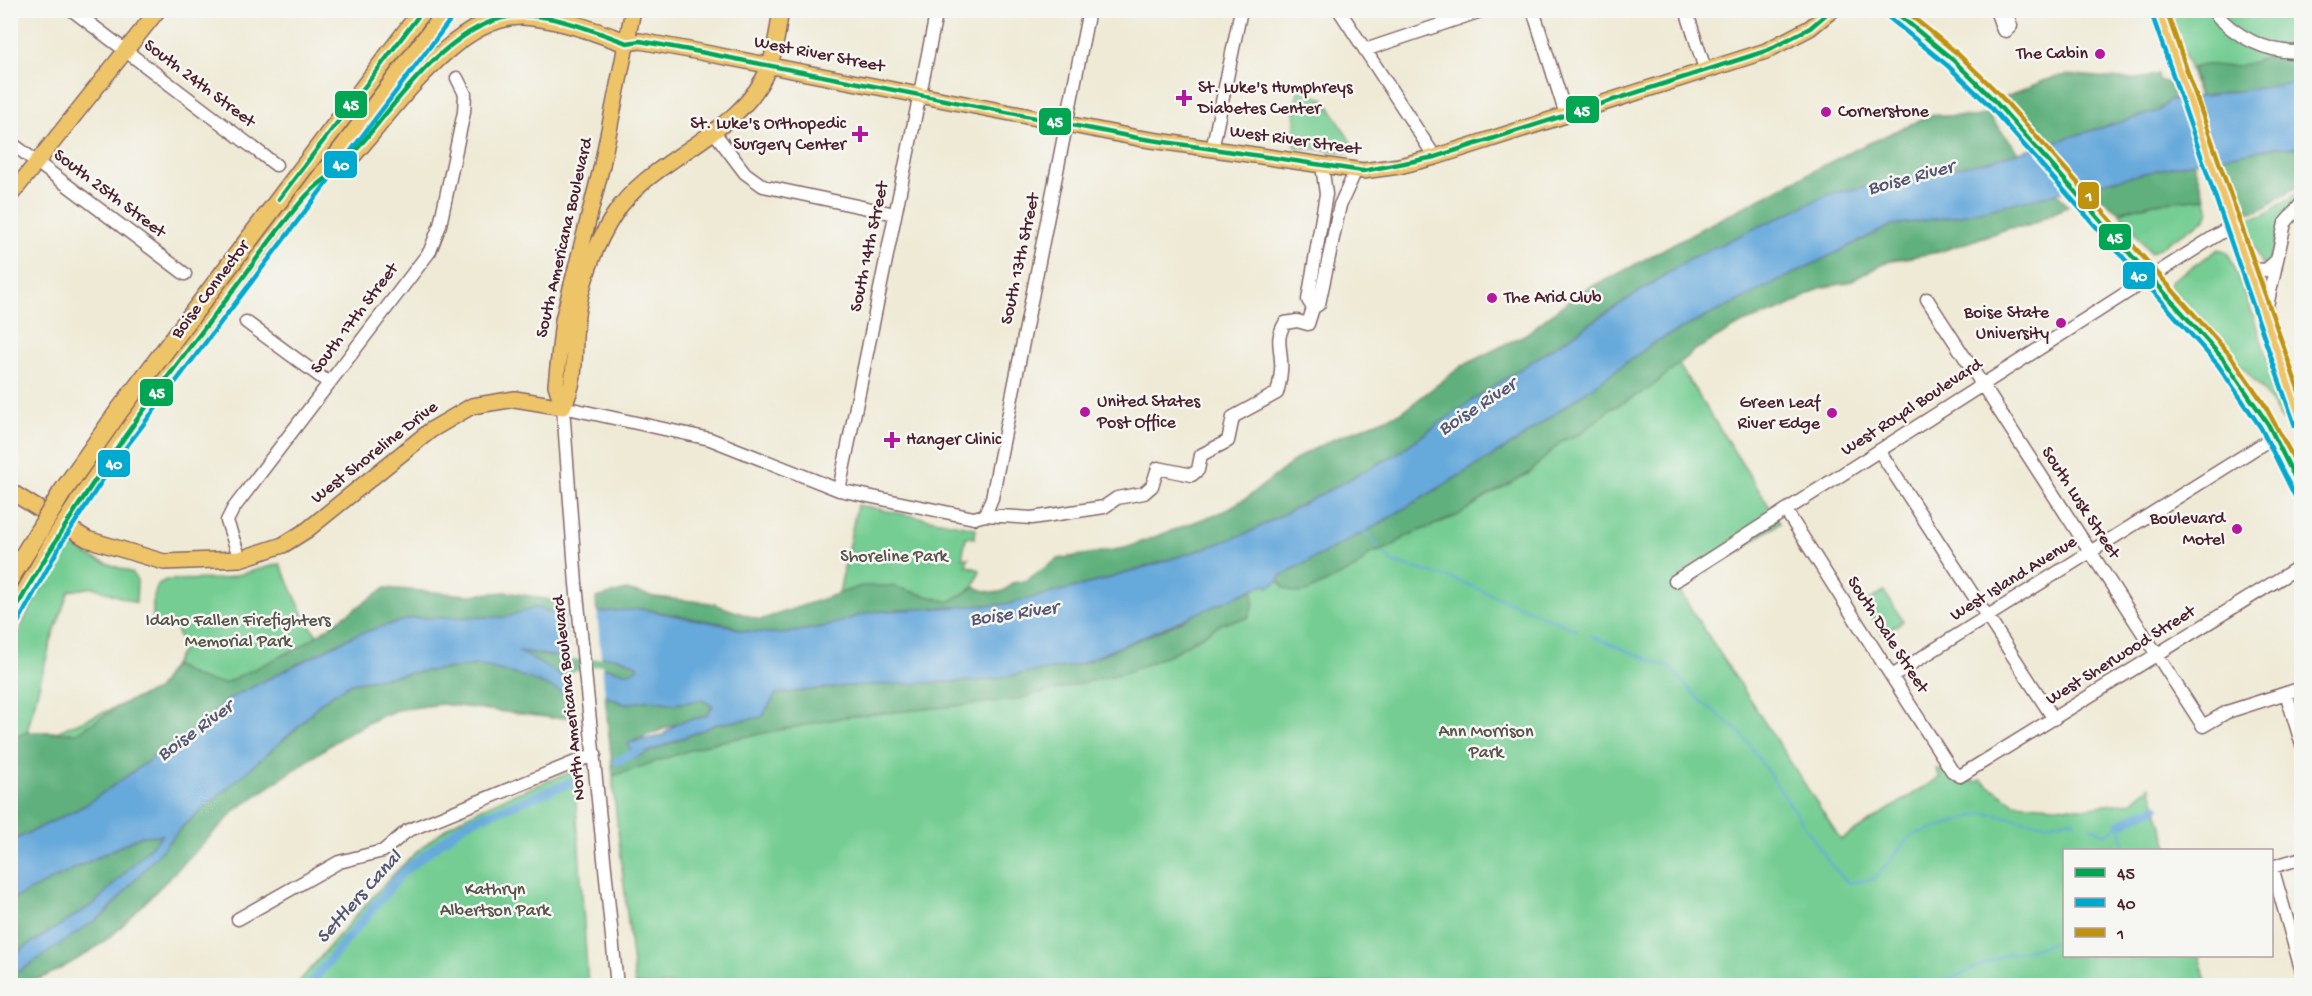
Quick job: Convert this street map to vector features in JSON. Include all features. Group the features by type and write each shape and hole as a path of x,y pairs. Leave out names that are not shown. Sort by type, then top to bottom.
{"highway":[{"name":"Boise Connector","path":"10,578 61,494 119,411 423,10"},
{"name":"Boise Connector","path":"10,620 55,540 135,422 448,10"},
{"path":"308,194 347,160 445,50 465,33 486,22 528,15 627,43"}],"main road":[{"path":"10,196 159,10"},
{"name":"South Americana Boulevard","path":"563,407 556,385 563,320 602,165 633,10"},
{"name":"South Americana Boulevard","path":"563,407 573,388 579,306 590,263 614,215 641,183 714,132 751,94 769,65 782,10"},
{"name":"West River Street","path":"627,43 640,41 1212,150 1356,170 1399,166 1435,157 1766,51 1810,28 1832,10"},
{"path":"1892,10 1953,60 1992,98 2246,387 2277,435 2301,493"},
{"path":"2158,10 2219,193 2265,315 2301,424"},
{"name":"West Shoreline Drive","path":"10,491 87,539 164,562 240,559 283,545 307,530 430,430 472,406 515,399 563,407"}],"street":[{"name":"South 24th Street","path":"72,10 276,165"},
{"name":"South 14th Street","path":"839,490 937,10"},
{"name":"South 13th Street","path":"985,514 992,498 1089,10"},
{"path":"1212,150 1241,10"},
{"path":"1339,10 1435,157"},
{"path":"1365,50 1484,10"},
{"path":"1533,10 1566,115"},
{"path":"1686,10 1705,69"},
{"path":"1996,10 2003,30 2006,31 2011,26 2006,10"},
{"path":"2212,10 2239,36 2289,52 2301,52"},
{"name":"South 17th Street","path":"240,559 227,521 237,504 430,250 440,225 464,112 465,93 457,78"},
{"path":"714,132 745,173 763,186 895,214"},
{"name":"South 25th Street","path":"10,142 185,274"},
{"path":"1322,165 1326,194 1308,300 1313,308 1319,304 1340,204 1356,170"},
{"path":"2265,315 2285,223 2301,203"},
{"name":"West Royal Boulevard","path":"1675,581 2231,226"},
{"path":"2247,269 2266,270 2277,260"},
{"name":"South Lusk Street","path":"1927,299 2203,726 2227,712 2286,693"},
{"name":"West Shoreline Drive","path":"563,407 710,439 742,449 839,490 974,518 985,514 1032,518 1104,507 1117,498 1144,493 1152,486 1158,468 1192,475 1198,470 1201,455 1228,441 1233,417 1277,393 1281,374 1281,357 1277,343 1279,333 1285,323 1297,321 1308,324 1313,308"},
{"path":"246,322 328,383"},
{"name":"North Americana Boulevard","path":"563,407 577,596 617,986"},
{"name":"West Island Avenue","path":"1892,676 2277,435"},
{"path":"1880,452 2054,719"},
{"name":"South Dale Street","path":"1786,511 1952,771 1960,776"},
{"name":"West Sherwood Street","path":"1960,776 2301,565"},
{"path":"2301,688 2286,693 2301,745"},
{"path":"238,919 339,862 383,851 407,831 595,754"},
{"path":"2273,867 2301,858"},
{"path":"2273,871 2301,972"}],"green space":[{"path":"2170,11 2301,11 2301,82 2199,97"},
{"path":"2270,56 2301,58 2301,82 2199,97 2192,68 2205,65 2239,66"},
{"path":"2158,74 2159,80 2169,83 2174,100 2168,101 2158,111 2047,144 2004,98 2062,76 2137,79"},
{"path":"1298,90 1325,99 1358,154 1295,147 1295,106"},
{"path":"1987,114 2019,152 1691,258 1471,401 1395,455 1250,532 1206,548 1104,580 1008,604 870,612 828,626 782,634 742,631 730,625 641,609 597,614 596,598 626,590 655,597 711,603 760,620 861,586 892,586 949,602 974,587 985,591 1004,591 1012,583 1025,581 1058,559 1125,548 1224,511 1248,497 1302,455 1336,438 1402,412 1462,366 1526,334 1581,291 1616,275 1854,150 1931,115 1975,117"},
{"path":"2276,147 2301,148 2301,186 2260,210 2243,212 2238,192 2227,190 2218,157"},
{"path":"2193,162 2205,198 2154,203 2119,212 2084,186"},
{"path":"2301,191 2301,198 2291,205 2285,214 2273,251 2263,268 2243,219 2264,215"},
{"path":"2056,192 2068,206 2028,226 2010,228 1939,252 1889,261 1847,283 1820,288 1785,308 1743,323 1695,350 1649,389 1609,410 1580,434 1562,441 1528,474 1487,496 1459,515 1407,536 1391,547 1370,554 1356,568 1306,592 1296,593 1284,588 1279,580 1279,576 1370,529 1514,443 1655,342 1892,225 1957,216"},
{"path":"2205,198 2209,210 2206,219 2151,253 2119,212 2154,203"},
{"path":"2219,249 2228,252 2250,307 2287,417 2282,420 2263,390 2169,286 2172,280"},
{"name":"Ann Morrison Park","path":"1668,348 1780,523 1678,589 1841,840 1940,777 1936,769 1976,782 1981,780 2014,803 2082,808 2131,802 2150,786 2169,849 2063,849 2063,957 2199,957 2207,985 635,985 613,786 613,776 629,744 894,685 976,681 1245,594 1265,583 1269,586 1279,580 1279,576"},
{"name":"Shoreline Park","path":"857,505 976,528 975,538 966,537 962,558 969,558 965,565 980,570 974,587 949,602 838,598"},
{"name":"Idaho Fallen Firefighters Memorial Park","path":"67,543 93,558 133,573 137,581 136,603 93,587 69,591 51,641 27,732 56,732 157,690 184,648 173,623 153,629 153,599 158,584 166,580 222,579 280,564 307,622 328,649 204,722 84,806 11,842 10,649"},
{"path":"385,588 469,595 507,592 563,602 557,609 562,615 535,608 506,617 413,618 355,635 227,700 204,722 84,806 11,842 11,738 27,732 77,733 124,703 157,690 174,665 205,680 225,683 300,647"},
{"path":"1253,590 1253,606 1248,618 1223,623 1177,651 1131,671 1013,700 846,717 708,744 613,776 605,696 624,704 651,700 674,704 702,700 713,706 706,716 678,723 629,743 634,758 717,724 762,717 776,694 847,686 976,681 1077,665 1174,625 1210,605"},
{"path":"1884,591 1903,621 1883,634 1864,604"},
{"path":"516,651 561,657 623,659 639,667 630,672 598,668 564,677"},
{"path":"479,665 525,677 570,694 573,717 553,718 441,704 398,710 377,718 342,737 237,809 107,939 66,966 37,980 11,986 11,972 20,971 105,914 181,828 297,728 320,703 351,683"},
{"name":"Kathryn Albertson Park","path":"574,771 588,985 296,985 392,876 434,837 484,807"},
{"path":"163,835 94,904 11,956 11,900 141,836"}],"water":[{"name":"Boise River","path":"2301,82 2301,148 2276,147 2193,162 1957,216 1892,225 1655,342 1514,443 1370,529 1280,576 1279,580 1269,587 1265,584 1077,665 976,681 847,686 776,694 762,717 717,724 633,758 628,743 661,736 678,723 706,716 713,706 702,700 674,704 651,700 624,704 609,697 567,694 525,677 479,665 351,683 320,703 297,728 181,828 105,914 20,971 11,972 11,956 94,904 162,835 141,836 11,900 10,842 84,806 204,722 227,700 355,635 413,618 506,617 535,608 562,615 641,609 730,626 742,631 782,634 828,626 870,612 1008,604 1104,580 1250,532 1395,455 1471,401 1691,258 1830,194 1992,160 2158,111 2169,101","holes":["518,651 566,657 613,657 639,667 630,672 597,668 564,677"]}],"pier":[{"path":"597,611 601,658 568,660 564,612"},
{"path":"602,665 605,699 571,697 569,673"}],"waterway":[{"path":"1364,531 1378,546"},
{"path":"1384,553 1392,562 1454,579 1577,630"},
{"path":"1591,636 1670,668 1700,700 1742,734 1831,865 1848,883 1874,879 1912,835 1984,813 2046,824 2070,820 2075,822"},
{"name":"Settlers Canal","path":"617,761 643,749"},
{"name":"Settlers Canal","path":"308,986 403,872 466,823 575,781"},
{"path":"2120,824 2156,807"},
{"path":"2090,827 2107,834 2120,824 2126,849"},
{"path":"1891,986 1912,978 1936,982 1948,979 1994,959 2060,940"}],"transit line":[{"name":"45","path":"279,199 423,10"},
{"name":"45","path":"10,619 58,537 110,457 296,208 312,190 347,161 401,95 438,56 479,27 502,18 517,16 549,18 627,43 640,41 700,52 1138,138 1363,171 1435,157 1766,51 1810,28 1831,10"},
{"name":"45","path":"1893,10 1953,60 1992,98 2224,360 2268,424 2302,492"},
{"name":"1","path":"1904,10 1958,54 1998,93 2230,355 2264,404 2302,474"},
{"name":"1","path":"2166,10 2302,400"},
{"name":"40","path":"2151,12 2295,426"},
{"name":"40","path":"17,624 61,544 111,467 454,15"},
{"name":"40","path":"1887,16 1948,66 1987,103 2218,365 2261,428 2295,496"}],"place":[{"name":"The Cabin","path":"2100,54"},
{"name":"St. Luke's Humphreys Diabetes Center","path":"1184,98"},
{"name":"Cornerstone","path":"1826,112"},
{"name":"St. Luke's Orthopedic Surgery Center","path":"860,134"},
{"name":"The Arid Club","path":"1492,298"},
{"name":"Boise State University","path":"2061,323"},
{"name":"United States Post Office","path":"1085,412"},
{"name":"Green Leaf River Edge","path":"1832,413"},
{"name":"Hanger Clinic","path":"892,440"},
{"name":"Boulevard Motel","path":"2237,529"}]}
